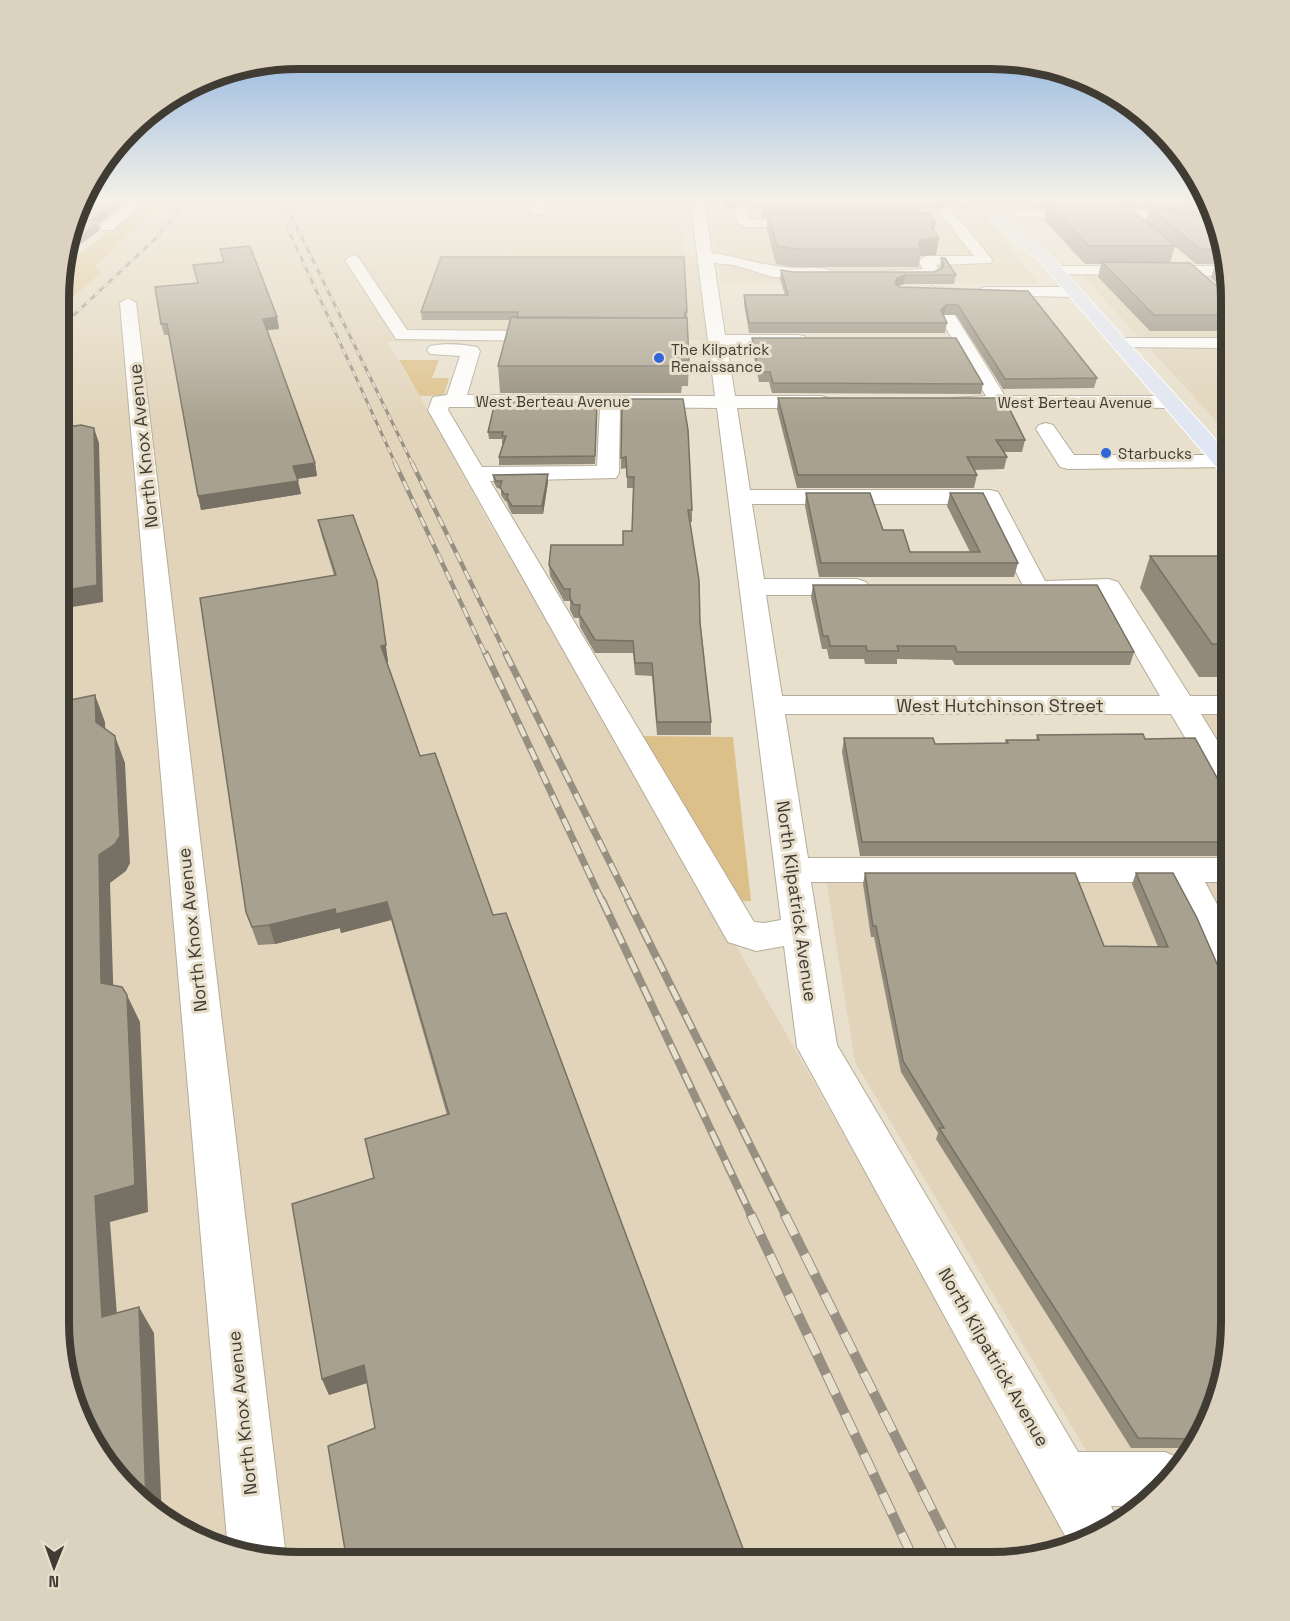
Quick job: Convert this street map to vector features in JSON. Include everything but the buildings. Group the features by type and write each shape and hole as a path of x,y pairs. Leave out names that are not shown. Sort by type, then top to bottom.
{"main road":[{"path":"1059,275 1221,458"}],"street":[{"path":"363,275 402,335 566,336"},
{"name":"North Kilpatrick Avenue","path":"706,275 709,337 725,401 817,1047 1092,1528"},
{"path":"1108,275 1198,281"},
{"path":"1192,275 1198,281"},
{"path":"999,402 962,340 926,291 1072,289 1198,281 1217,275"},
{"name":"North Knox Avenue","path":"128,303 256,1548"},
{"path":"709,337 812,340"},
{"path":"938,340 962,340"},
{"path":"1119,343 1221,344"},
{"path":"412,351 471,351 448,401 438,410 741,932 752,938 766,938 801,927"},
{"path":"1135,361 1155,361"},
{"name":"West Berteau Avenue","path":"448,401 837,402"},
{"path":"475,474 609,473 610,401"},
{"name":"West Berteau Avenue","path":"941,402 1171,402"},
{"path":"1046,429 1068,462 1221,466"},
{"path":"739,497 990,497 1023,587 1109,587 1221,773"},
{"path":"752,587 886,587"},
{"name":"West Hutchinson Street","path":"769,705 1221,705"},
{"path":"792,870 1221,870"},
{"path":"1181,870 1221,946"},
{"path":"1064,1479 1159,1479"}],"shaded area":[{"path":"70,275 99,275 69,300"},
{"path":"99,275 699,275 707,340 387,342 420,396 487,519 723,923 1073,1537 1036,1548 1006,1552 284,1552 254,1548 225,1540 197,1528 171,1513 147,1495 126,1474 100,1437 81,1396 73,1367 69,1337 69,301"},
{"path":"720,275 1031,275 1038,283 722,283"},
{"path":"1082,275 1195,275 1221,297 1221,426"},
{"path":"399,360 439,360 432,378 449,378 444,395 420,396"},
{"path":"1177,708 1221,708 1221,781"},
{"path":"637,736 733,737 751,901 738,901"},
{"path":"824,867 1221,867 1221,1337 1217,1367 1209,1396 1190,1437 1169,1467 1096,1467 855,1062"}],"railway":[{"path":"69,320 117,275"},
{"path":"309,275 396,465"},
{"path":"320,275 413,465"},
{"path":"395,463 486,656"},
{"path":"412,463 507,656"},
{"path":"486,654 602,901"},
{"path":"506,654 629,901"},
{"path":"602,900 752,1217"},
{"path":"628,900 786,1217"},
{"path":"751,1215 910,1552"},
{"path":"785,1215 953,1552"}],"place":[{"name":"The Kilpatrick Renaissance","path":"659,358"},
{"name":"Starbucks","path":"1106,453"}]}
